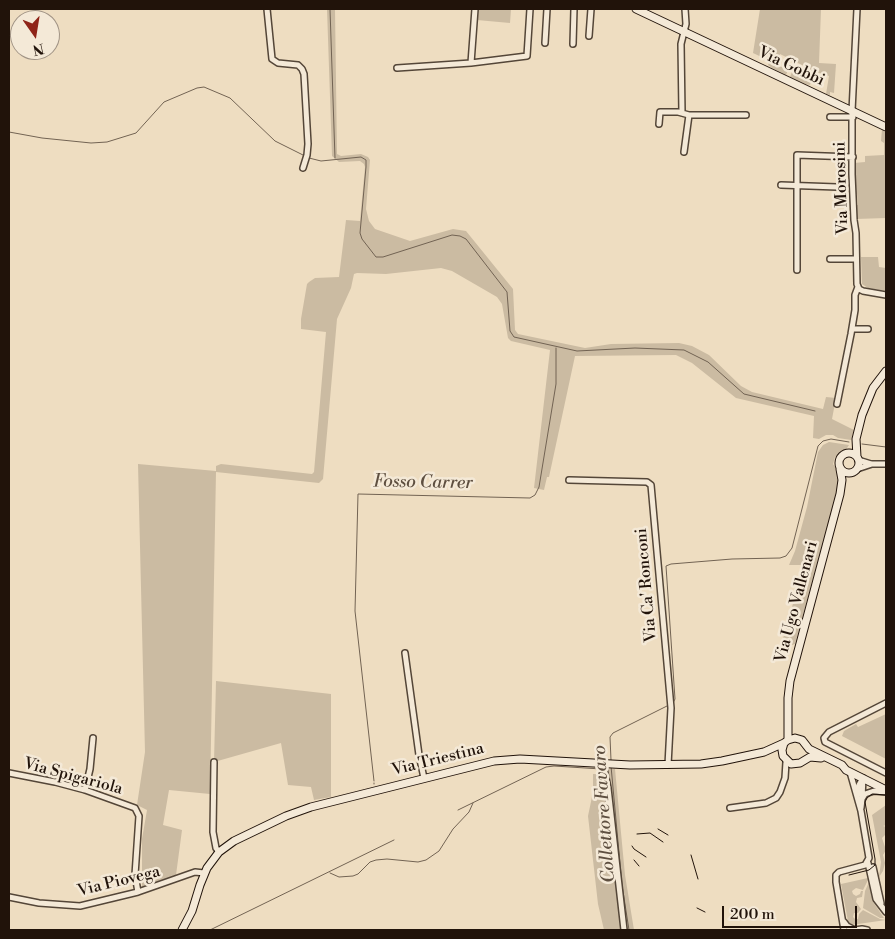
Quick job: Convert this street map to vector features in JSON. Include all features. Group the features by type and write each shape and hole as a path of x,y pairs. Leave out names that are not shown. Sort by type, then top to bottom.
{"street":[{"path":"267,9 272,59 278,63 298,65 304,71 307,157 303,168"},
{"path":"471,63 475,9"},
{"path":"397,68 471,63 527,56 530,9"},
{"path":"545,42 547,9"},
{"path":"573,44 574,9"},
{"path":"589,36 591,9"},
{"name":"Via Gobbi","path":"636,9 853,114 886,127"},
{"path":"682,112 681,44 686,24 685,9"},
{"path":"853,114 857,9"},
{"path":"659,124 660,112 682,112 688,115 746,115"},
{"name":"Via Morosini","path":"830,117 853,114 858,288 854,295 855,310 837,404"},
{"path":"684,152 688,115"},
{"path":"796,270 797,155 853,157"},
{"path":"781,185 837,187"},
{"path":"830,259 856,259"},
{"path":"858,288 866,292 886,295"},
{"path":"852,329 868,329"},
{"name":"Via Ugo Vallenari","path":"840,494 855,471 858,459 856,439 862,415 870,394 886,371"},
{"name":"Via Ugo Vallenari","path":"786,741 790,681 840,494 842,480 839,459 856,439"},
{"path":"844,454 851,454 858,459 872,464 886,464"},
{"path":"840,469 846,473 872,464"},
{"name":"Via Ca' Ronconi","path":"569,480 647,482 651,484 671,705 668,765"},
{"path":"405,654 424,778"},
{"path":"886,703 830,732 824,738 825,742 886,773"},
{"name":"Via Ugo Vallenari","path":"789,718 799,739"},
{"path":"85,790 90,769 93,738"},
{"path":"785,778 782,750 786,741 799,739 809,749 842,765 848,771 860,800"},
{"name":"Via Triestina","path":"182,930 192,910 204,873 219,852 241,837 299,811 424,778 502,760 668,765 722,761 764,752 786,741"},
{"path":"806,758 808,755 807,746"},
{"name":"Via Triestina","path":"764,752 775,753 784,759"},
{"path":"730,808 772,801 780,792 785,778 793,766 806,758 814,757 821,758 886,791"},
{"path":"784,759 796,764"},
{"path":"214,762 213,832 216,848 219,852"},
{"path":"604,764 624,930"},
{"name":"Via Spigariola","path":"9,773 85,790 132,806 139,813 136,875 138,892"},
{"path":"844,930 836,875 840,872 864,866 868,861 860,811 859,785 863,778"},
{"path":"860,800 865,794 872,791 886,791"},
{"path":"868,861 872,861 884,910"},
{"name":"Via Piovega","path":"9,897 39,903 74,906 90,905 138,892 195,872 204,873"},
{"path":"843,920 847,926 854,930 867,930"}],"shaded area":[{"path":"327,9 335,9 337,154 341,156 361,154 370,160 366,209 369,221 375,229 410,241 453,229 466,231 513,289 515,330 518,334 585,348 611,344 679,343 692,346 709,355 741,386 752,392 823,409 826,397 836,398 832,419 854,430 851,440 838,438 833,435 826,435 819,439 813,438 814,416 736,398 692,363 676,355 575,356 549,477 547,477 544,490 534,488 550,350 511,341 508,338 502,304 497,297 452,271 441,268 386,274 354,274 351,288 337,319 323,479 319,483 216,472 210,794 169,790 163,825 182,830 176,875 142,887 142,839 147,810 137,805 145,752 138,464 216,471 216,466 221,464 312,474 314,472 326,332 301,329 301,319 307,284 315,278 339,277 346,220 360,221 365,167 360,161 339,162 332,156"},
{"path":"477,9 511,9 510,23 477,20"},
{"path":"760,9 821,9 819,63 836,64 834,93 826,94 829,76 813,71 810,85 805,84 790,77 792,72 805,78 810,69 780,54 775,64 788,70 786,75 768,65 770,61 753,53"},
{"path":"882,129 886,132 886,218 856,219 856,205 858,205 857,194 855,193 854,163 865,162 865,156 884,155 884,143 881,141"},
{"path":"861,257 878,257 879,267 886,268 886,291 868,288 862,284"},
{"path":"829,442 849,445 845,451 835,457 833,464 839,473 840,480 795,644 780,649 804,565 789,565 795,551 807,507 818,452 823,445"},
{"path":"216,681 331,694 331,797 314,800 311,787 288,785 281,743 214,762"},
{"path":"886,714 886,759 842,736 844,731 856,724 858,727"},
{"path":"601,768 615,769 625,875 634,930 604,930 598,904 588,816 593,792 593,774 602,774"},
{"path":"886,805 886,825 883,826 886,827 886,834 882,838 886,850 883,855 885,863 879,877 881,862 872,815"},
{"path":"868,878 863,890 856,888 852,891 856,896 863,891 862,897 857,898 856,902 861,909 858,913 854,913 853,917 858,919 859,914 863,910 886,920 851,925 848,921 841,884"},
{"path":"869,882 873,902 884,918 880,918 863,908 865,891"}],"waterway":[{"path":"330,9 335,158"},
{"path":"9,132 42,138 91,143 107,142 136,133 164,102 197,88 204,87 230,98 275,141 305,156"},
{"path":"309,158 321,161 361,157 366,160 360,233 362,239 376,257 383,257 452,235 466,239 507,292 510,331 514,337 577,351 635,348 684,350 708,362 744,394 815,411"},
{"name":"Fosso Carrer","path":"374,781 355,611 358,494 530,498 535,495 539,487 556,384 556,348"},
{"name":"Collettore Favaro","path":"673,703 675,699 666,566 671,564 732,559 780,558 786,556 792,548 818,446 823,441 831,439 849,442"},
{"path":"862,444 886,447"},
{"name":"Collettore Favaro","path":"611,760 610,737 613,733 669,705"},
{"name":"Collettore Favaro","path":"611,766 622,885 629,930"},
{"path":"458,810 546,767 601,769"},
{"path":"330,873 339,877 353,876 358,874 370,862 376,860 387,859 418,862 426,860 439,851 453,829 469,812 473,803"},
{"path":"210,930 394,840"}],"tram line":[{"path":"849,875 869,870 875,865 865,802 872,794 886,795"},
{"path":"658,829 668,835"},
{"path":"637,834 650,833 663,842"},
{"path":"632,846 646,857"},
{"path":"691,855 698,879"},
{"path":"634,860 639,866"},
{"path":"697,908 705,912"}]}
